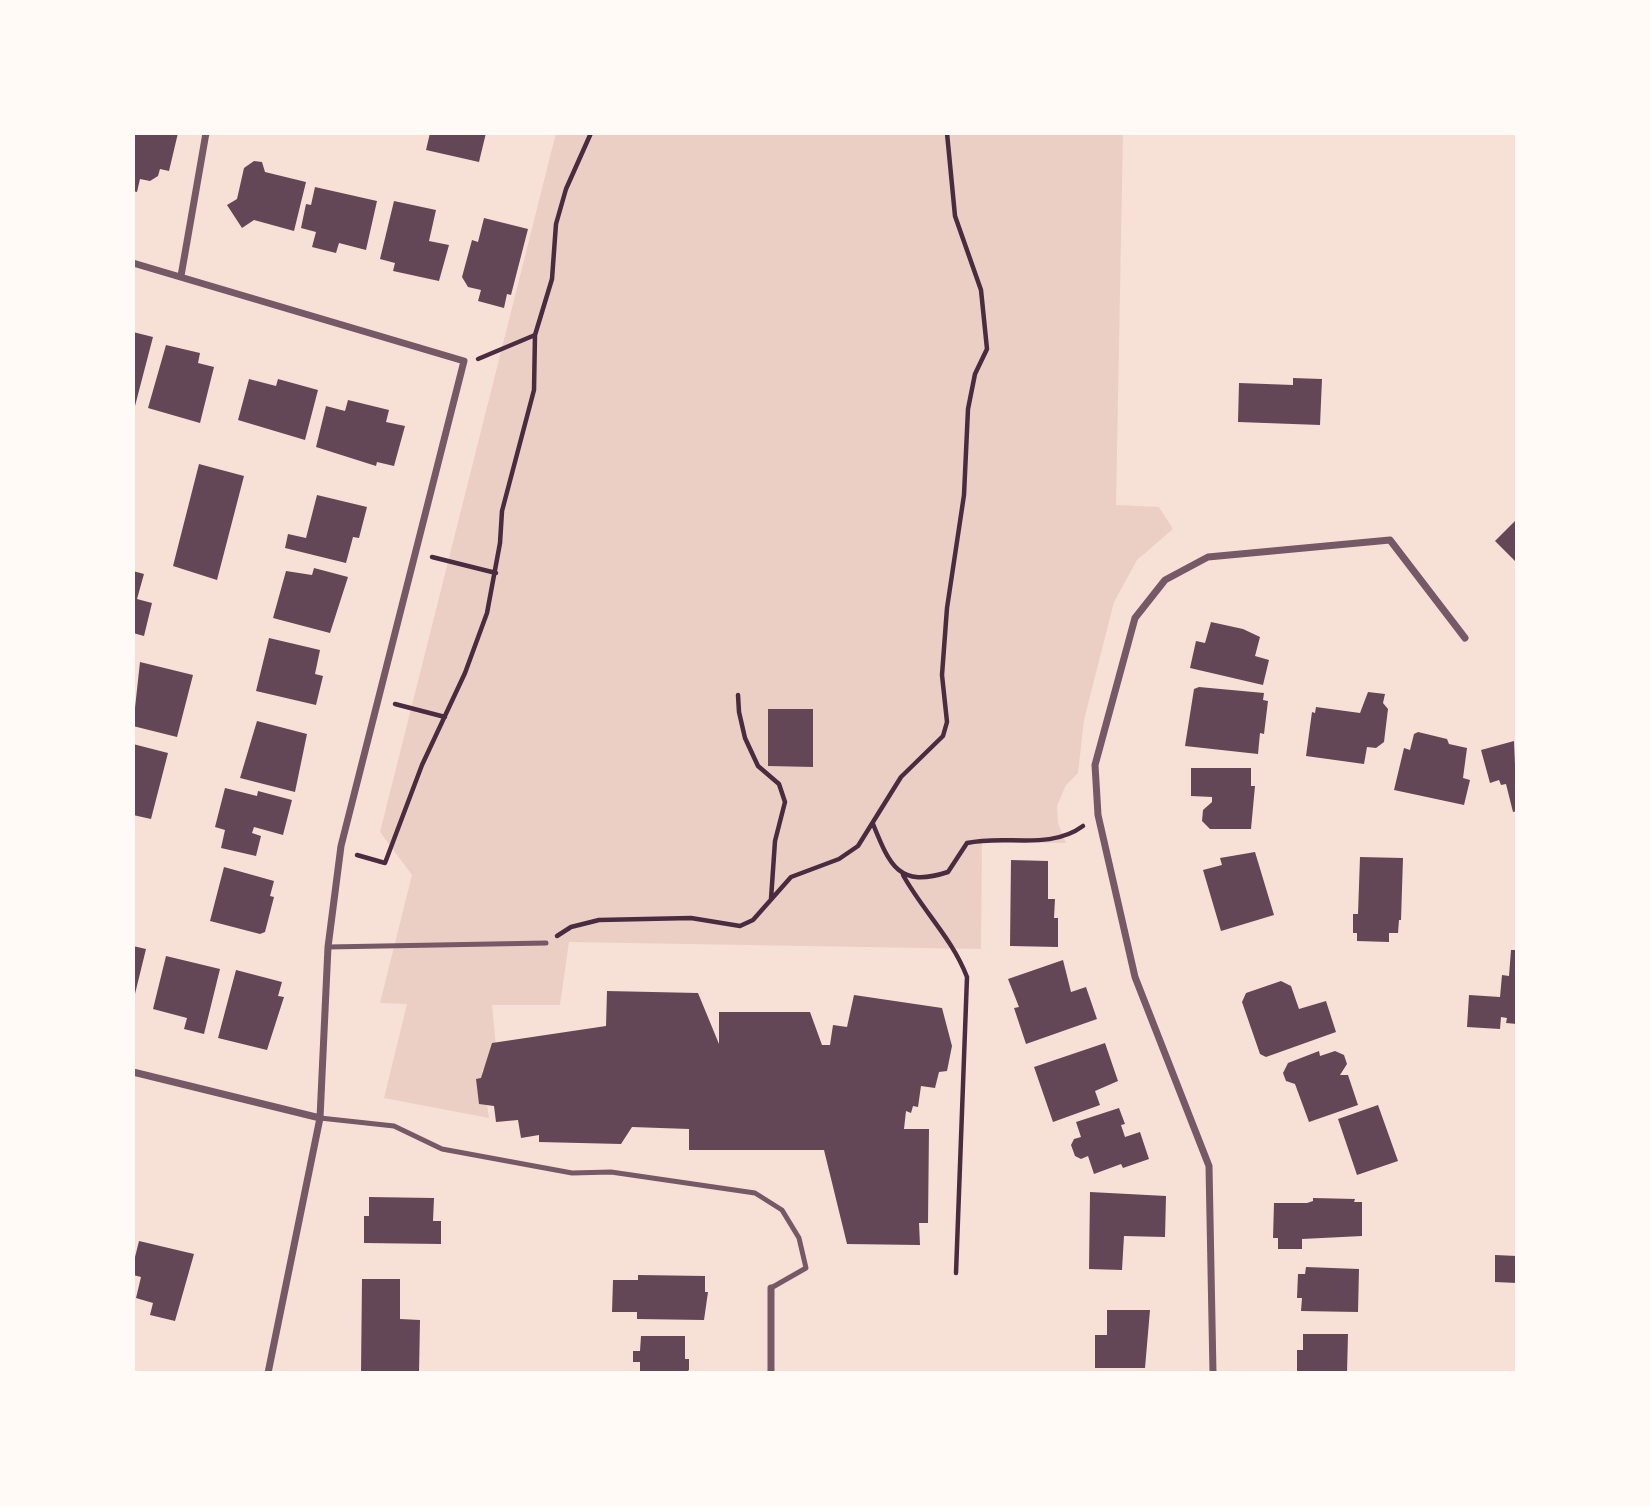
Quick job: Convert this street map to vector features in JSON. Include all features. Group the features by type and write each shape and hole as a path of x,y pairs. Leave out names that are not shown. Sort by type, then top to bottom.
{"street":[{"path":"181,276 205,133"},
{"path":"133,262 464,361 341,851 328,947 320,1118 268,1373"},
{"path":"1213,1373 1209,1166 1135,977 1098,815 1095,765 1135,618 1165,580 1208,557 1390,540 1465,638"},
{"path":"133,1073 320,1118"},
{"path":"771,1288 771,1373"}],"lane":[{"path":"328,947 546,943"},
{"path":"320,1118 394,1126 442,1149 572,1173 611,1172 755,1193 782,1210 799,1238 806,1268 771,1288"}],"path":[{"path":"341,851 385,863 422,765 445,717 487,613 496,573 502,511 534,390 535,335 552,279 556,225 566,189 591,133"},
{"path":"546,943 570,927 599,920 691,918 740,926 753,920 791,877 839,859 858,846 873,824 885,798 901,777 943,736 947,722 942,675 947,608 964,495 968,409 975,374 987,349 981,290 955,216 947,133"},
{"path":"464,361 486,357 535,335"},
{"path":"416,552 496,573"},
{"path":"738,695 738,712 745,738 758,766 779,784 785,802 775,841 771,900"},
{"path":"378,699 445,717"},
{"path":"903,875 916,879 948,872 957,862 961,849 980,840 1026,842 1070,835 1098,815"},
{"path":"873,824 892,864 903,875 958,953 967,977 956,1273"}],"shaded area":[{"path":"556,133 1123,133 1116,505 1159,507 1173,529 1137,560 1114,602 1084,720 1078,773 1066,785 1057,806 1058,823 1066,843 982,842 981,949 569,942 560,1005 492,1005 498,1067 482,1070 489,1118 384,1098 407,1004 380,1003 412,875 380,832"}],"building":[{"path":"133,133 178,133 169,171 160,169 158,176 150,181 140,179 137,192 133,191"},
{"path":"430,133 486,133 479,162 426,150"},
{"path":"254,161 262,162 265,172 306,182 294,231 254,220 242,228 227,205 237,199 244,168"},
{"path":"315,187 377,201 366,250 339,243 336,253 312,247 316,232 301,228 306,204 311,205"},
{"path":"394,201 436,210 429,241 449,245 439,281 393,271 395,263 380,259"},
{"path":"484,218 528,229 511,295 507,294 504,308 478,301 481,290 468,287 462,277 472,240 478,242"},
{"path":"133,332 153,337 135,406 133,406"},
{"path":"166,345 200,353 198,363 214,367 200,423 148,408"},
{"path":"1293,378 1322,379 1320,425 1238,422 1239,383 1293,385"},
{"path":"249,379 276,386 278,379 318,390 305,440 238,420"},
{"path":"348,400 389,410 386,422 405,426 394,466 377,462 376,466 316,447 326,406 345,411"},
{"path":"199,464 244,476 217,580 173,566"},
{"path":"317,495 367,507 359,538 353,537 346,563 285,548 288,534 306,538"},
{"path":"1517,519 1517,563 1495,541"},
{"path":"314,568 348,577 330,633 273,618 286,571 312,575"},
{"path":"133,571 144,574 137,599 152,603 144,636 133,633"},
{"path":"1211,622 1243,629 1260,637 1255,656 1269,660 1263,685 1190,668 1196,641 1205,643"},
{"path":"269,638 320,650 315,674 323,676 316,705 256,691"},
{"path":"140,662 193,675 177,737 133,726"},
{"path":"1199,687 1264,693 1263,700 1268,701 1264,734 1260,733 1258,754 1185,746 1194,689"},
{"path":"1368,692 1385,694 1383,703 1388,709 1384,742 1376,748 1367,747 1364,764 1306,756 1312,712 1315,713 1316,707 1360,713"},
{"path":"768,709 813,709 813,767 768,766"},
{"path":"257,721 307,734 295,792 240,778"},
{"path":"1418,732 1447,739 1449,744 1467,748 1463,778 1470,780 1464,805 1394,790 1404,748 1410,750 1414,734"},
{"path":"1514,741 1517,811 1513,812 1506,784 1501,785 1499,780 1490,783 1481,750"},
{"path":"133,744 168,753 151,819 133,815"},
{"path":"1191,768 1251,768 1251,786 1255,786 1251,829 1210,829 1202,821 1203,810 1212,802 1212,797 1191,796"},
{"path":"225,788 257,796 258,791 292,800 283,835 254,827 252,833 261,836 256,856 221,848 225,830 215,827"},
{"path":"1255,852 1274,915 1221,931 1203,870 1222,865 1220,858"},
{"path":"1360,857 1403,858 1401,920 1398,933 1389,933 1389,942 1357,941 1357,933 1353,933 1353,914 1358,914"},
{"path":"1011,860 1048,861 1048,899 1055,899 1054,918 1058,918 1058,947 1010,946"},
{"path":"224,867 274,881 270,896 274,897 265,932 260,934 210,921"},
{"path":"133,946 146,949 134,998 133,998"},
{"path":"1511,950 1517,950 1517,1024 1506,1023 1507,1018 1501,1017 1500,1029 1467,1027 1469,995 1500,997 1502,975 1509,976"},
{"path":"166,956 220,969 204,1034 184,1029 187,1018 153,1009"},
{"path":"1063,960 1071,992 1086,987 1097,1019 1026,1044 1014,1008 1019,1007 1008,979"},
{"path":"236,970 282,982 278,996 284,997 267,1050 218,1038"},
{"path":"1281,981 1291,986 1299,1009 1326,1001 1336,1032 1266,1057 1260,1054 1242,1002 1246,993"},
{"path":"607,991 698,993 719,1044 719,1012 810,1012 822,1045 830,1045 833,1025 847,1027 854,995 942,1008 952,1046 947,1071 939,1072 935,1088 921,1086 918,1107 913,1106 911,1113 906,1111 904,1129 929,1129 928,1223 919,1223 920,1245 847,1244 824,1150 689,1150 689,1129 632,1127 621,1144 539,1142 539,1135 521,1138 518,1120 496,1122 494,1106 479,1104 476,1079 481,1078 492,1043 606,1026"},
{"path":"1105,1043 1118,1081 1095,1091 1100,1105 1053,1122 1034,1067"},
{"path":"1319,1051 1320,1056 1335,1051 1344,1055 1347,1064 1340,1075 1348,1075 1358,1105 1309,1122 1295,1084 1286,1081 1283,1073 1288,1063"},
{"path":"1378,1105 1398,1161 1357,1175 1338,1119"},
{"path":"1119,1108 1125,1124 1121,1125 1125,1137 1140,1132 1149,1159 1123,1168 1121,1164 1094,1174 1088,1156 1081,1159 1075,1156 1071,1145 1074,1139 1081,1137 1076,1122"},
{"path":"1090,1192 1166,1196 1165,1237 1124,1236 1122,1270 1089,1269"},
{"path":"369,1197 434,1198 433,1221 441,1221 441,1244 364,1243 364,1216 369,1216"},
{"path":"1313,1198 1355,1199 1354,1202 1362,1202 1362,1236 1302,1239 1302,1249 1278,1249 1278,1238 1273,1238 1274,1203 1307,1203 1313,1201"},
{"path":"139,1241 194,1254 175,1321 150,1315 153,1303 136,1298 141,1277 133,1275 133,1265"},
{"path":"1495,1255 1517,1256 1517,1283 1495,1282"},
{"path":"1306,1267 1359,1269 1358,1312 1301,1311 1302,1298 1297,1298 1298,1274 1305,1274"},
{"path":"638,1275 705,1276 705,1292 708,1292 704,1320 637,1319 637,1312 612,1312 613,1280 638,1280"},
{"path":"362,1279 400,1279 400,1319 420,1320 419,1373 361,1373"},
{"path":"1107,1310 1150,1310 1145,1368 1095,1368 1095,1335 1107,1335"},
{"path":"1303,1334 1348,1334 1347,1373 1297,1373 1297,1350 1303,1350"},
{"path":"641,1336 685,1336 685,1359 689,1359 689,1370 685,1373 640,1373 640,1362 633,1362 633,1351 640,1351"}]}
